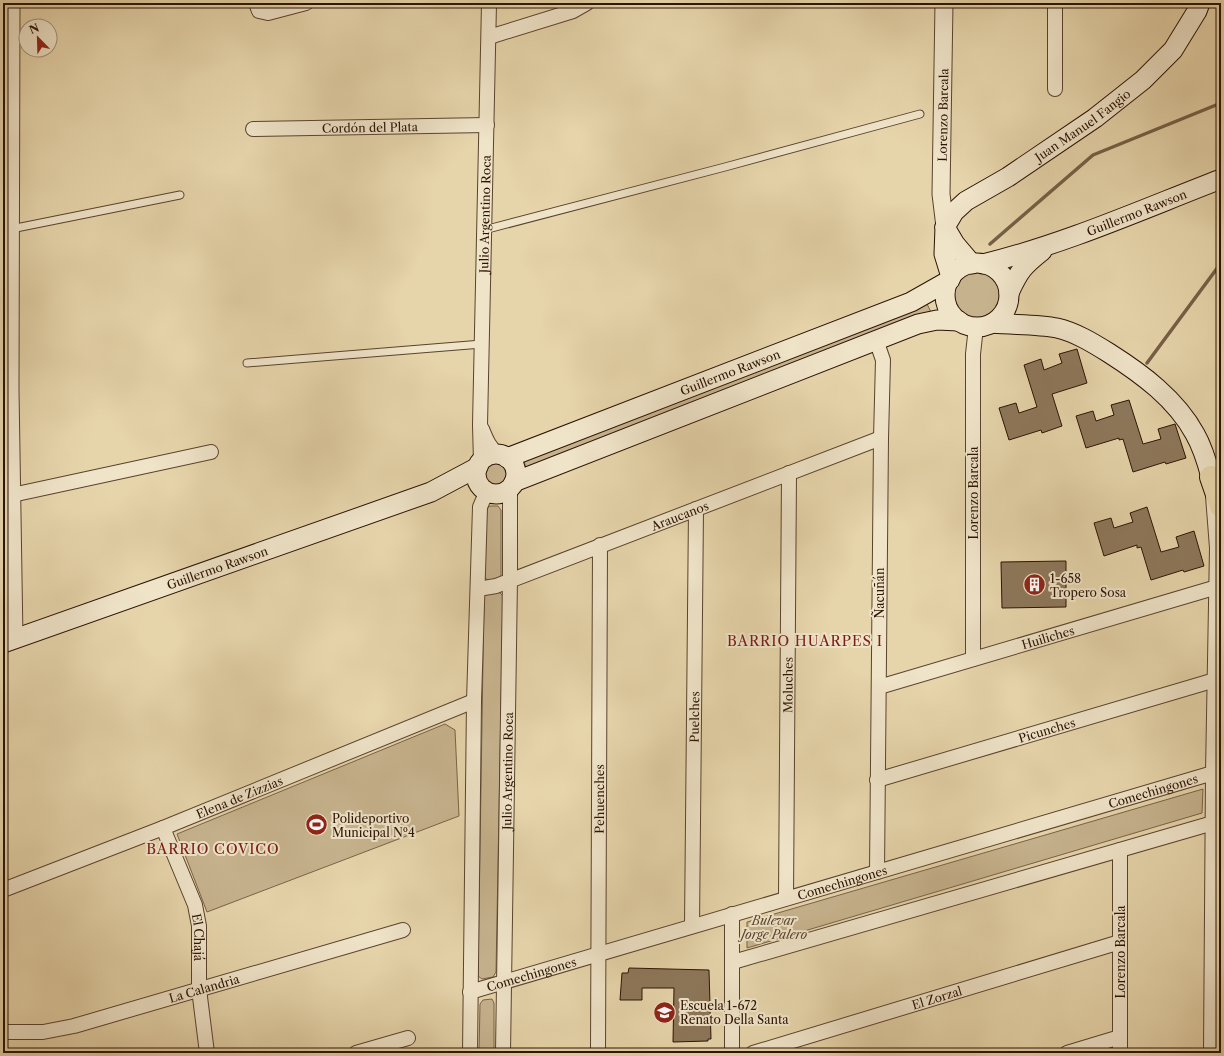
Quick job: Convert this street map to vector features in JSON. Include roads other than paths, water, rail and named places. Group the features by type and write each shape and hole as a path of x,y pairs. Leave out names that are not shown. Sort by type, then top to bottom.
{"highway":[{"path":"1211,477 1221,506"}],"main road":[{"name":"Juan Manuel Fangio","path":"945,227 954,212 966,201 1008,177 1095,118 1143,80 1173,50 1200,3"},
{"name":"Guillermo Rawson","path":"978,264 1012,257 1051,244 1221,179"},
{"name":"Lorenzo Barcala","path":"945,227 955,244 978,264"},
{"name":"Lorenzo Barcala","path":"945,227 944,254 951,278"},
{"name":"Guillermo Rawson","path":"1009,293 1024,266 1051,244"},
{"path":"978,264 994,269 1002,275 1009,293 1008,303 1004,312 976,324 952,315 948,308 946,299 946,288 951,278 959,270 978,264"},
{"name":"Guillermo Rawson","path":"503,457 911,302 925,295 951,278"},
{"name":"Guillermo Rawson","path":"512,485 876,340 926,322 946,320 976,324 1057,328 1091,342 1129,366 1156,387 1181,413 1195,433 1203,451 1211,477"},
{"path":"489,456 503,457 514,466 516,472 512,485 500,494 482,476 489,456"},
{"name":"Guillermo Rawson","path":"9,641 432,492 482,476"}],"street":[{"path":"9,641 12,495 7,392 7,284 11,229 7,148 11,3"},
{"path":"257,7 268,13 306,3"},
{"name":"Julio Argentino Roca","path":"470,1053 474,701 480,507 483,500 480,425 489,3"},
{"path":"489,37 573,11 587,3"},
{"name":"Lorenzo Barcala","path":"944,3 942,194 945,227"},
{"path":"1054,3 1055,89"},
{"name":"Cordón del Plata","path":"253,129 487,125"},
{"name":"Lorenzo Barcala","path":"973,659 973,354 976,324"},
{"name":"Ñacuñán","path":"876,340 883,360 876,872"},
{"name":"Julio Argentino Roca","path":"480,425 489,444 495,452 503,457"},
{"name":"Araucanos","path":"478,589 496,586 881,438"},
{"path":"12,495 211,452"},
{"name":"Moluches","path":"786,898 789,473"},
{"path":"1211,477 1217,548 1213,773 1211,1053"},
{"name":"Julio Argentino Roca","path":"503,1053 512,485"},
{"name":"Puelches","path":"692,926 696,508"},
{"name":"Pehuenches","path":"598,1053 600,545"},
{"name":"Huiliches","path":"879,687 1217,587"},
{"name":"Picunches","path":"877,780 1215,680"},
{"name":"Elena de Zizzias","path":"3,890 163,828 474,701"},
{"name":"Comechingones","path":"470,992 1213,773"},
{"path":"733,962 1213,823"},
{"name":"El Chajá","path":"163,828 195,905 199,926 199,989 207,1053"},
{"name":"Lorenzo Barcala","path":"1120,850 1120,1053"},
{"path":"732,914 732,1053"},
{"name":"La Calandria","path":"3,1032 43,1032 59,1030 403,930"},
{"name":"El Zorzal","path":"753,1053 1120,942"},
{"path":"1066,1053 1120,1037"},
{"path":"356,1053 408,1038"}],"lane":[{"path":"484,230 920,114"},
{"path":"11,229 180,195"},
{"path":"247,363 482,344"}],"waterway":[{"path":"990,244 1093,155 1221,103"},
{"path":"1147,363 1221,263"}],"place":[{"name":"1-658 Tropero Sosa","path":"1034,585"},
{"name":"Polideportivo Municipal Nº4","path":"317,825"},
{"name":"Escuela 1-672 Renato Della Santa","path":"664,1012"}],"district":[{"name":"BARRIO HUARPES I","path":"805,641"},
{"name":"BARRIO COVICO","path":"213,849"}],"park label":[{"name":"Bulevar Jorge Palero","path":"774,927"}]}
